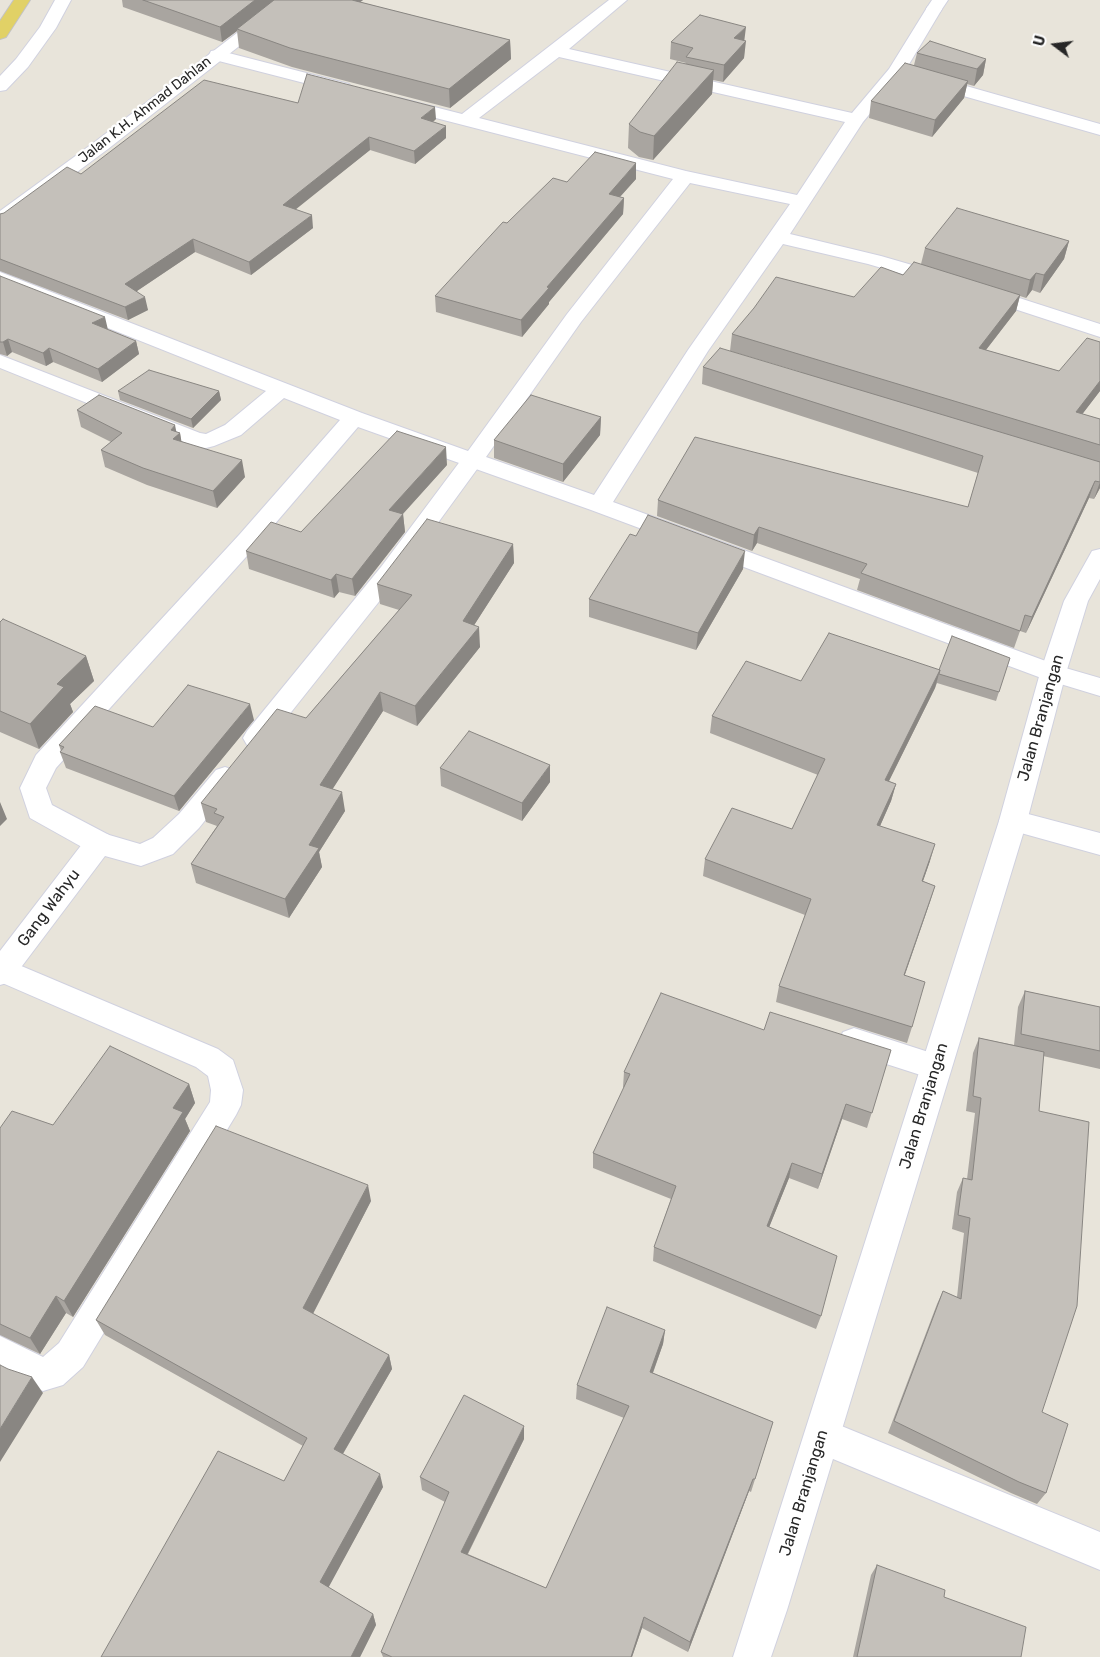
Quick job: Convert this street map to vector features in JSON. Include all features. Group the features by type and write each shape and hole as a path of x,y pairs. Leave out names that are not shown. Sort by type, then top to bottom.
{"main road":[{"path":"0,34 22,0"}],"street":[{"path":"0,86 22,64 63,0"},
{"name":"Jalan K.H. Ahmad Dahlan","path":"0,220 102,145 290,0"},
{"path":"465,120 556,51 619,0"},
{"path":"599,505 708,353 800,201 856,119 896,71 937,5"},
{"path":"556,51 856,119"},
{"path":"217,55 360,92"},
{"path":"896,71 1100,130"},
{"path":"379,98 686,176 800,201"},
{"path":"354,418 247,541 45,762 32,788 40,811 98,844 141,855 163,846 189,821 389,572 472,461 574,318 686,176"},
{"path":"778,237 874,260 961,285 1100,331"},
{"path":"0,278 354,418 599,505 1053,673 1100,687"},
{"path":"0,361 196,440 206,441 233,430 281,389"},
{"name":"Jalan Branjangan","path":"752,1657 1013,820 1053,673 1076,601 1100,558"},
{"path":"1013,820 1100,844"},
{"name":"Gang Wahyu","path":"1,970 98,844"},
{"path":"0,1353 32,1371 43,1374 51,1373 71,1355 225,1105 226,1090 222,1069 207,1058 1,970"},
{"path":"828,1033 936,1067"},
{"path":"822,1436 1100,1551"}],"building":[{"path":"143,0 255,0 220,27"},
{"path":"274,0 352,0 510,40 449,89 290,48 237,29"},
{"path":"700,15 746,27 734,38 746,41 724,65 686,57 693,48 671,42"},
{"path":"930,41 986,59 977,69 917,53"},
{"path":"677,62 714,70 654,136 640,132 629,124"},
{"path":"905,63 968,81 935,120 871,101"},
{"path":"307,74 435,107 421,118 446,126 414,151 369,137 283,205 312,215 249,262 193,239 125,284 145,297 125,307 0,259 0,214 67,167 81,174 204,80 298,103"},
{"path":"595,152 636,163 609,194 624,198 521,320 435,296 503,222 507,223 553,178 567,182"},
{"path":"957,208 1069,241 1044,275 1036,273 1030,280 925,248"},
{"path":"914,262 1020,295 979,348 1059,371 1087,338 1100,342 1100,381 1076,412 1100,419 1100,445 732,334 754,308 776,277 854,297 881,267 903,275"},
{"path":"0,276 105,317 92,323 136,341 98,369 49,348 43,353 8,339 0,342"},
{"path":"720,348 1100,462 1100,482 1095,481 1032,617 1025,615 1020,631 861,573 867,564 759,527 754,535 658,500 695,437 968,507 983,456 703,367"},
{"path":"149,370 219,391 191,419 118,391"},
{"path":"99,395 175,425 171,430 180,433 173,439 242,460 213,491 143,468 101,450 122,433 77,410"},
{"path":"531,395 601,417 563,464 494,440"},
{"path":"397,431 446,447 389,510 403,514 352,579 336,574 331,580 246,551 271,522 301,532"},
{"path":"648,515 745,551 698,633 589,599 630,534 636,536"},
{"path":"427,519 513,544 463,621 479,627 415,706 380,692 320,785 342,792 309,845 319,848 285,899 191,864 224,817 214,813 217,809 201,803 277,709 306,718 412,595 377,584"},
{"path":"3,619 86,656 57,684 64,687 30,724 0,711 0,622"},
{"path":"829,633 940,670 885,780 896,784 877,825 935,844 922,881 935,886 904,975 925,982 912,1027 779,986 811,899 705,859 732,808 792,829 825,759 712,716 746,661 801,681"},
{"path":"952,636 1010,658 999,692 939,674"},
{"path":"188,685 250,704 174,796 60,752 64,747 59,745 95,706 153,727"},
{"path":"469,731 550,765 522,803 440,768"},
{"path":"1025,991 1100,1007 1100,1051 1021,1034"},
{"path":"661,993 764,1030 770,1012 891,1050 872,1113 846,1104 822,1174 792,1163 767,1226 837,1256 821,1316 654,1247 676,1186 593,1153 630,1074 624,1072"},
{"path":"979,1038 1044,1052 1039,1111 1089,1122 1077,1306 1042,1412 1068,1424 1046,1493 1019,1482 894,1421 943,1291 961,1299 970,1218 958,1215 963,1178 972,1180 981,1098 973,1096"},
{"path":"110,1046 189,1084 173,1108 183,1112 64,1301 56,1296 30,1338 0,1324 0,1128 12,1111 53,1125"},
{"path":"216,1126 368,1185 303,1308 389,1355 334,1449 380,1474 320,1582 373,1614 351,1657 101,1657 218,1451 284,1481 307,1438 96,1320"},
{"path":"607,1307 665,1330 650,1372 773,1422 755,1479 753,1479 690,1642 644,1617 631,1657 392,1657 381,1652 449,1492 420,1477 464,1395 524,1426 461,1552 546,1588 629,1406 577,1385"},
{"path":"0,1365 32,1377 0,1429"},
{"path":"877,1565 945,1590 944,1597 1026,1627 1021,1657 857,1657"}]}
